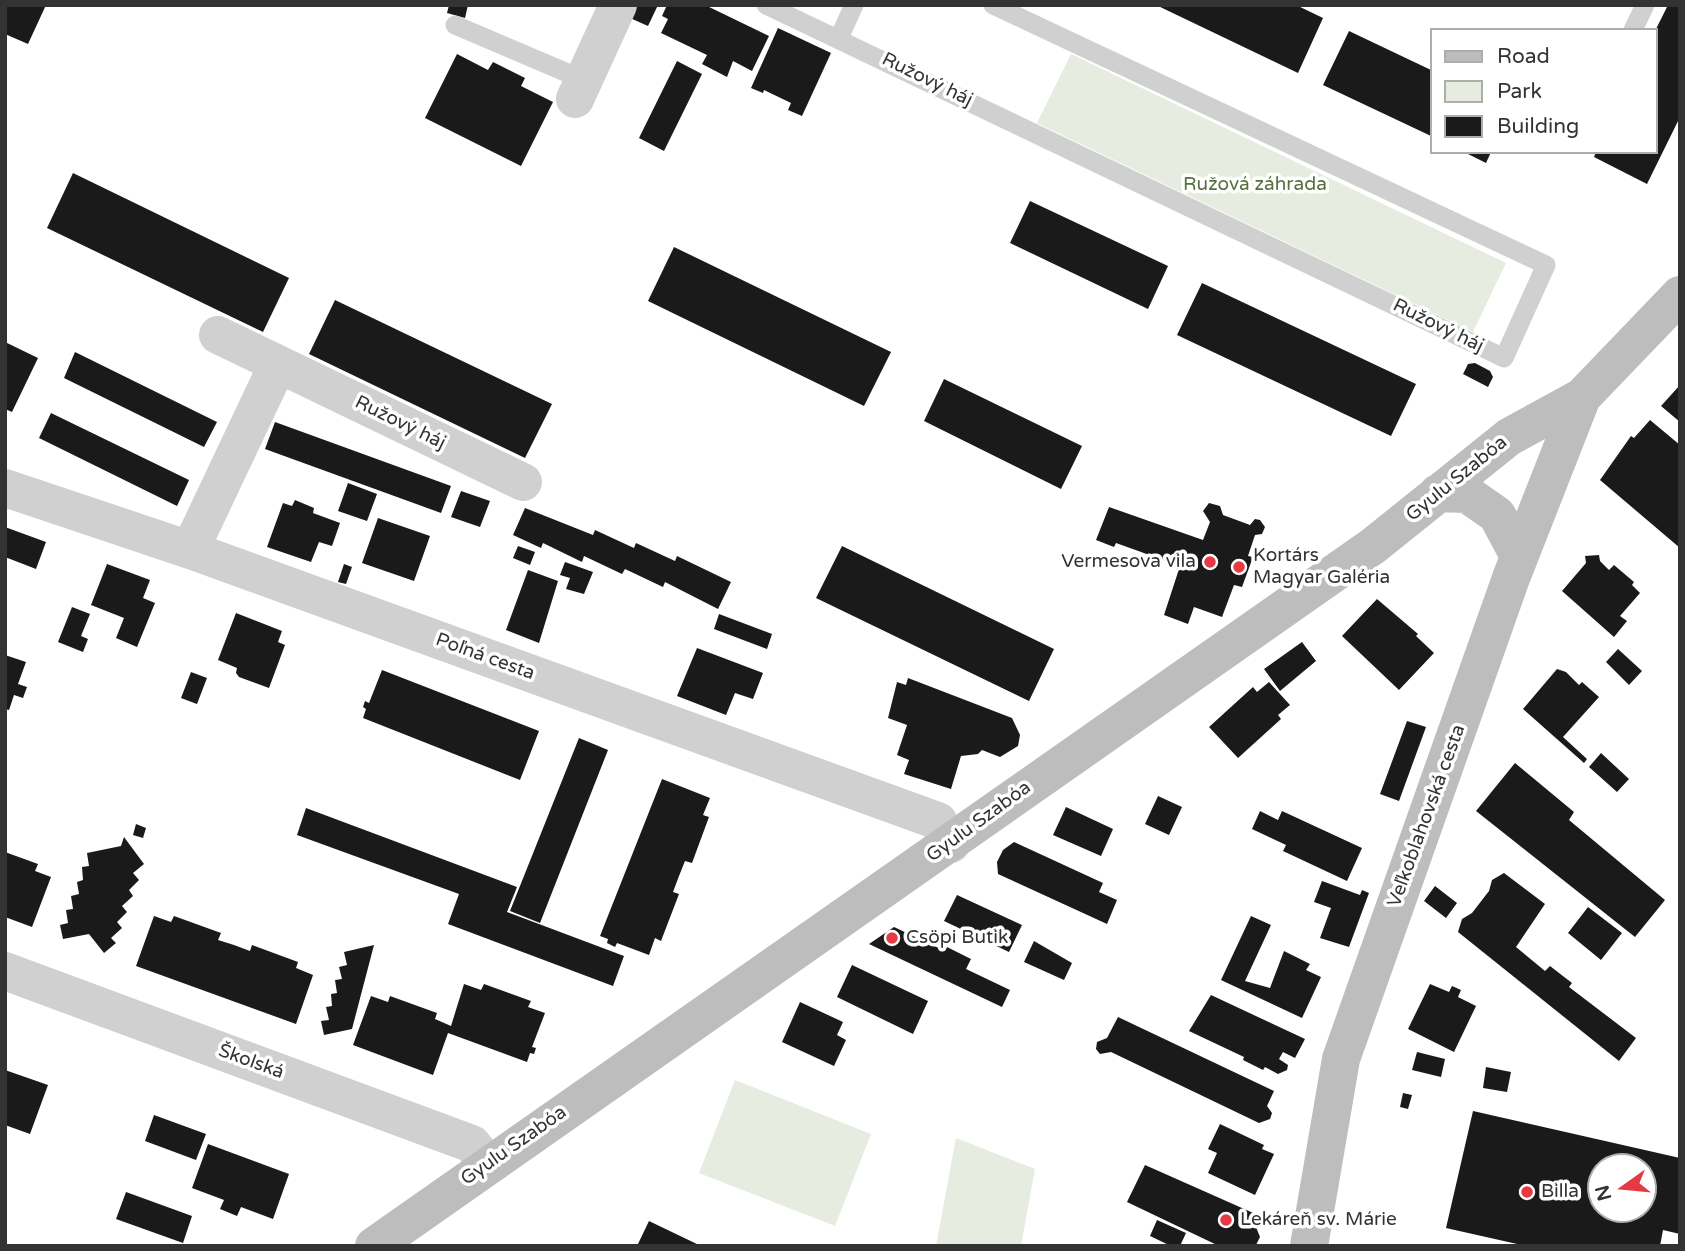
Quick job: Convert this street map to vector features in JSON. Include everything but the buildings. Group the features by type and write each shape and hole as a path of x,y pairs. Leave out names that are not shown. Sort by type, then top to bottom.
{"street":[{"path":"580,90 618,5"},
{"path":"1582,397 1680,295"},
{"name":"Ružový háj","path":"218,335 523,482"},
{"path":"190,550 278,364"},
{"name":"Gyulu Szabóa","path":"374,1246 1373,546 1509,437 1582,397"},
{"name":"Veľkoblahovská cesta","path":"1309,1246 1340,1059 1519,556 1582,397"},
{"name":"Poľná cesta","path":"5,488 190,550 938,821 951,844"},
{"path":"1438,494 1467,494 1497,515 1519,556"},
{"name":"Školská","path":"5,971 472,1144 488,1165"}],"lane":[{"name":"Ružový háj","path":"766,5 1504,358 1546,265 993,5"},
{"path":"839,38 854,5"},
{"path":"1634,28 1645,5"},
{"path":"455,25 580,90"}],"green space":[{"name":"Ružová záhrada","path":"1071,54 1506,263 1473,332 1037,123"},
{"path":"735,1080 871,1134 835,1226 699,1173"},
{"path":"956,1138 1035,1169 1021,1246 936,1246"}],"place":[{"name":"Vermesova vila","path":"1210,562"},
{"name":"Kortárs Magyar Galéria","path":"1239,567"},
{"name":"Csöpi Butik","path":"892,938"},
{"name":"Billa","path":"1527,1192"},
{"name":"Lekáreň sv. Márie","path":"1226,1220"}]}
